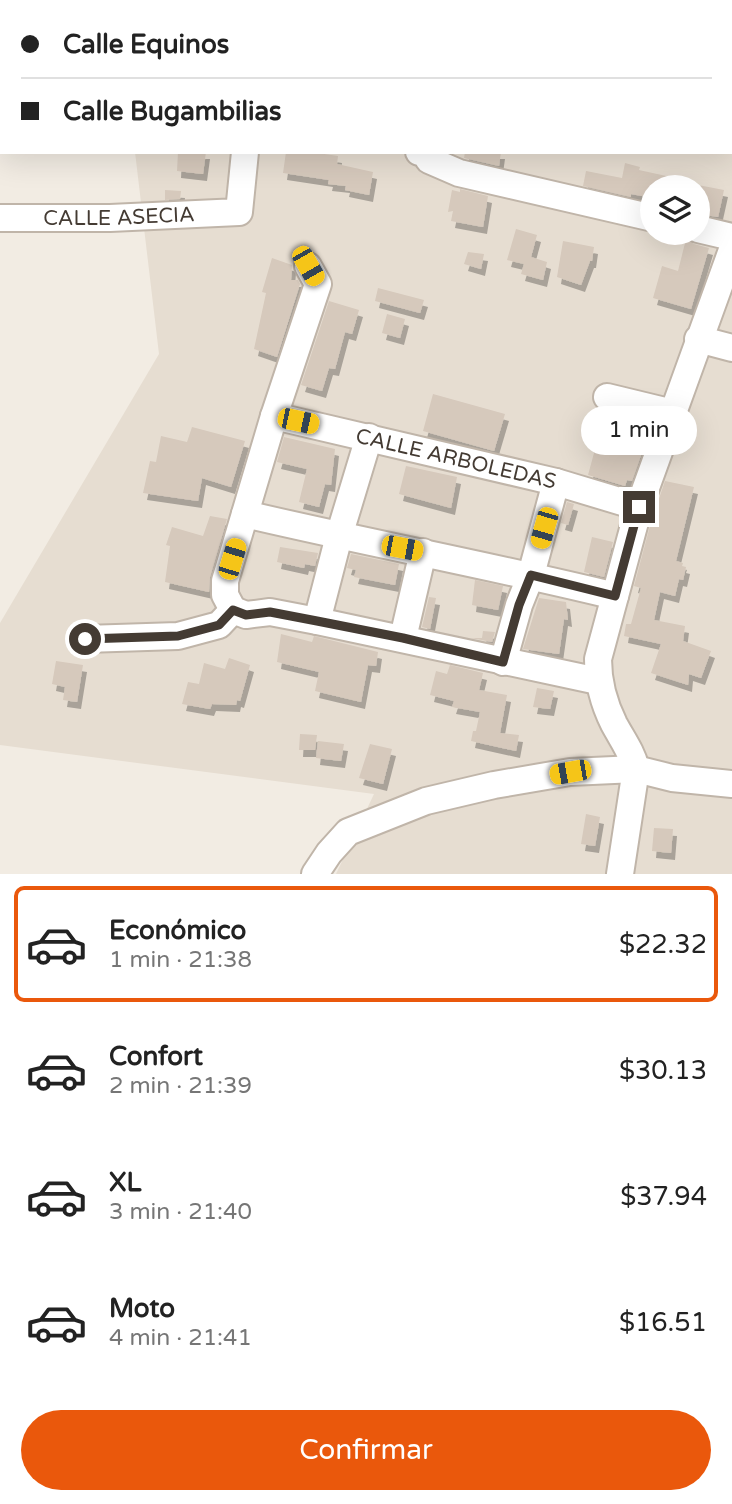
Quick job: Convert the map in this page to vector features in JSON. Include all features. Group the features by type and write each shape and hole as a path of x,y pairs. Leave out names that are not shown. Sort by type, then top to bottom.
{"street":[{"name":"CALLE ASECIA","path":"0,218 110,218 239,212 245,154"},
{"path":"426,154 429,160 459,173 640,215"},
{"path":"710,232 732,237"},
{"path":"620,874 636,769 633,757 613,723 598,681 598,659 639,507 732,250"},
{"path":"308,266 318,284 274,416 224,587 233,610 246,615 270,612 317,621 598,681"},
{"path":"698,339 732,348"},
{"path":"607,397 673,413"},
{"name":"CALLE ARBOLEDAS","path":"274,416 556,482 639,507"},
{"path":"317,621 369,438"},
{"path":"503,662 519,605 531,575 556,482"},
{"path":"245,514 531,575 615,596"},
{"path":"403,638 423,552"},
{"path":"85,639 178,636 219,625 233,610"},
{"path":"315,874 348,832 426,801 494,785 570,772 636,769 671,778 732,785"}],"shaded area":[{"path":"135,154 732,154 732,874 336,874 374,794 0,745 0,623 159,354"}],"building":[{"path":"178,154 206,154 203,174 177,171"},
{"path":"286,154 338,156 337,164 373,172 369,195 345,190 346,186 328,184 329,180 283,173"},
{"path":"465,154 501,154 499,166 464,158"},
{"path":"625,163 640,167 639,170 662,175 640,175 640,196 631,194 631,197 583,186 586,171 622,178"},
{"path":"710,187 724,190 718,217 710,216"},
{"path":"460,189 488,196 483,227 451,221 453,211 448,212 452,190 460,192"},
{"path":"165,190 181,191 180,199 165,200"},
{"path":"516,229 537,235 531,257 547,262 543,280 521,274 524,264 507,260"},
{"path":"563,241 594,247 592,261 581,285 557,277"},
{"path":"684,245 709,248 691,309 653,298 662,266 678,271"},
{"path":"468,252 484,254 481,269 464,264"},
{"path":"272,258 292,265 291,280 298,280 300,284 277,357 254,349 266,293 262,292"},
{"path":"378,288 424,300 420,313 375,301"},
{"path":"329,301 359,310 352,334 345,332 335,369 329,368 322,391 301,385"},
{"path":"387,314 405,319 400,338 382,333"},
{"path":"433,394 505,414 494,451 423,431"},
{"path":"639,421 652,424 632,481 627,480 625,486 588,475 597,442 630,450"},
{"path":"192,427 245,441 231,487 202,478 198,501 143,493 150,461 156,462 161,436 187,442"},
{"path":"284,437 335,449 331,485 325,484 319,507 299,502 307,469 277,462"},
{"path":"406,466 457,477 451,508 399,494"},
{"path":"665,481 694,487 676,561 686,567 683,580 679,579 675,596 660,592 654,620 685,626 683,641 711,651 701,678 689,674 688,685 651,673 661,644 624,636 626,624 631,624 641,588 634,586"},
{"path":"567,502 574,504 568,525 561,523"},
{"path":"210,516 227,519 210,577 209,592 165,582 170,546 166,545 172,527 203,536"},
{"path":"592,537 613,542 604,577 584,572"},
{"path":"280,547 318,553 315,566 305,564 304,568 277,562"},
{"path":"351,554 399,564 395,585 354,577 356,570 347,568"},
{"path":"475,580 503,586 498,610 472,605"},
{"path":"429,597 436,598 430,629 422,627"},
{"path":"539,598 566,602 568,620 564,619 559,654 523,649"},
{"path":"483,631 495,632 492,642 471,638 482,638"},
{"path":"281,634 312,642 314,636 378,652 376,666 368,665 361,702 315,691 319,672 277,662"},
{"path":"229,658 250,665 240,701 237,700 236,705 212,704 210,709 182,704 188,682 199,684 204,663 225,669"},
{"path":"56,661 83,665 77,702 63,700 65,687 52,684"},
{"path":"450,665 483,673 479,690 507,695 500,733 519,735 516,751 471,741 480,712 452,707 454,701 430,695 436,671 447,674"},
{"path":"537,688 554,691 550,709 533,707"},
{"path":"300,734 317,735 315,750 299,750"},
{"path":"318,741 344,744 341,761 316,758"},
{"path":"370,744 392,749 383,784 359,778"},
{"path":"586,814 600,817 595,846 581,844"},
{"path":"654,828 673,829 671,853 652,851"}],"route":[{"path":"85,639 178,636 219,625 233,610 246,615 270,612 403,638 503,662 519,605 531,575 615,596 639,507"}]}
